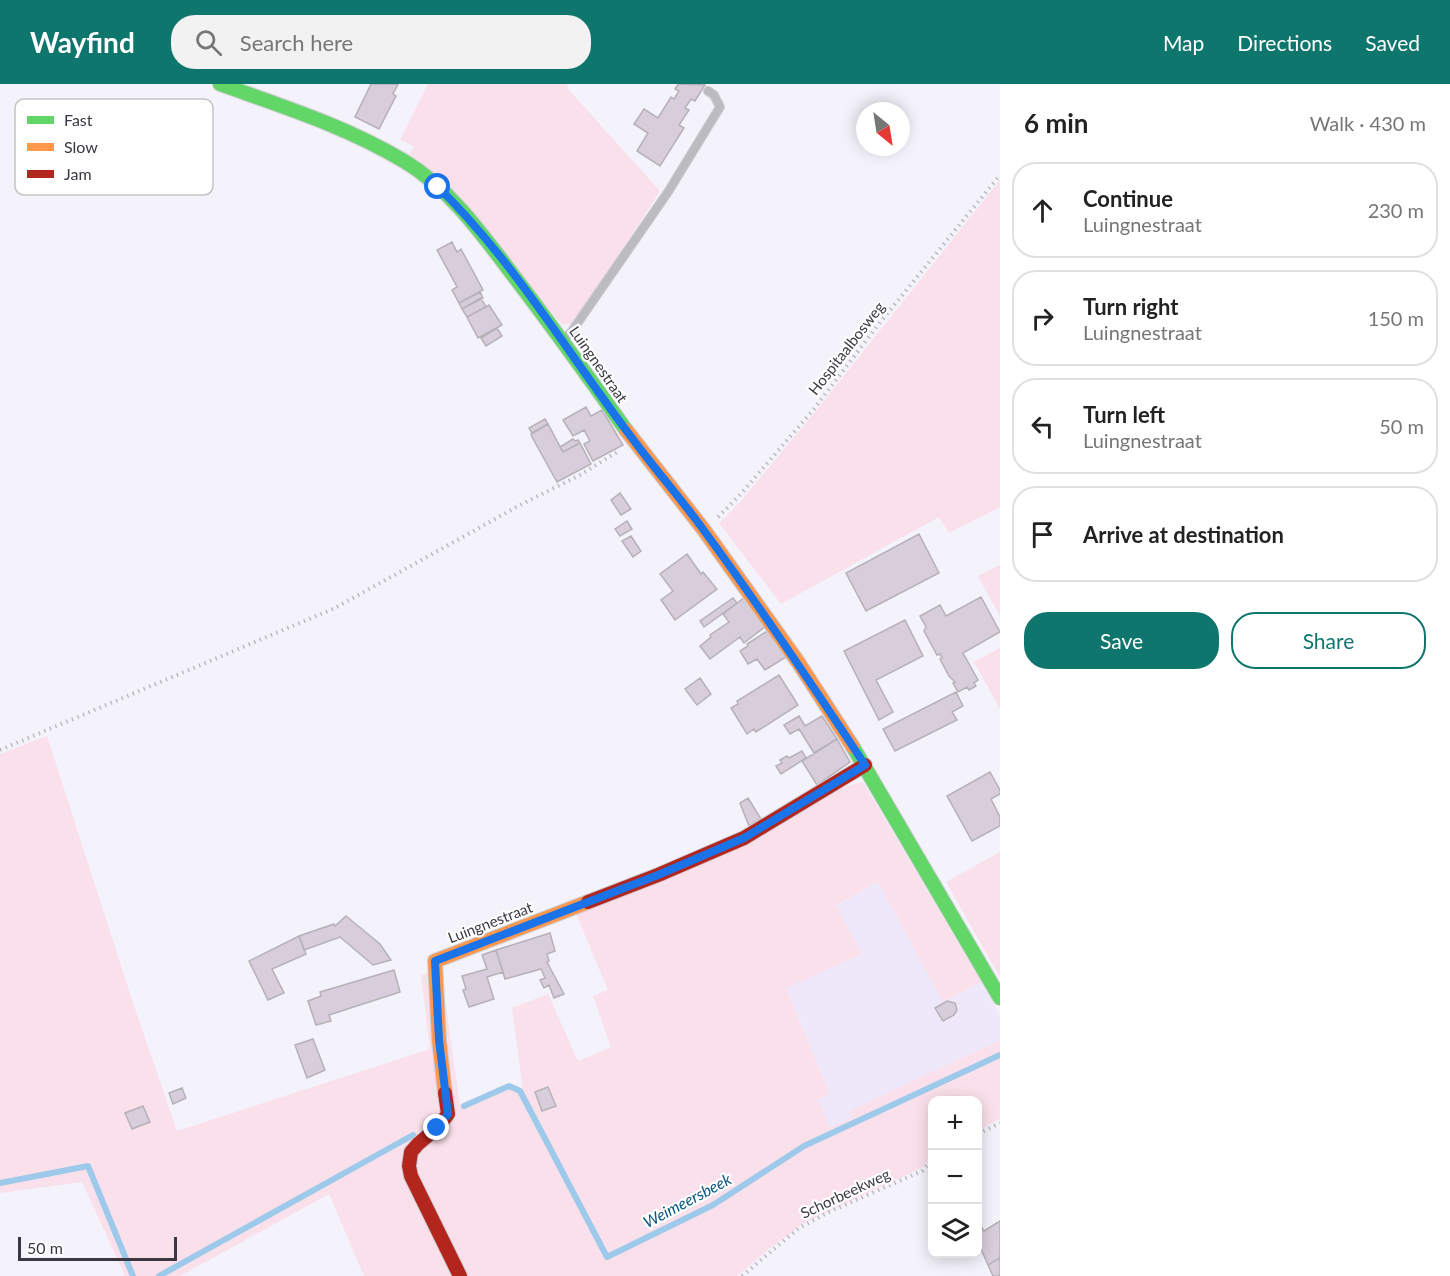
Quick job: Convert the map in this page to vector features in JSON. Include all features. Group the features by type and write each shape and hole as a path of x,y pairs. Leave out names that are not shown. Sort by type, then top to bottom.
{"street":[{"name":"Luingnestraat","path":"220,84 338,126 406,162 438,187 479,230 562,340 634,442 704,530 798,662 865,765 1000,998"},
{"name":"Luingnestraat","path":"460,1276 411,1176 408,1163 412,1147 437,1128 448,1114 439,1040 435,961 658,875 744,838 865,765"}],"lane":[{"path":"562,340 572,332 668,192 720,107 714,95 708,91"}],"path":[{"name":"Hospitaalbosweg","path":"704,530 739,496 814,409 878,325 1000,175"},
{"path":"0,750 335,608 522,504 580,475 634,442"},
{"path":"982,1132 1000,1123"},
{"name":"Schorbeekweg","path":"742,1276 800,1228 829,1212 922,1171 928,1165"}],"shaded area":[{"path":"428,84 567,84 568,89 660,191 572,324 562,324 409,155 414,146 400,140"},
{"path":"1000,180 1000,507 949,533 939,517 781,604 719,523 741,501 815,412"},
{"path":"1000,565 1000,616 978,576"},
{"path":"1000,648 1000,709 974,662"},
{"path":"47,736 177,1131 430,1049 421,975 441,970 460,1106 511,1085 517,1085 523,1090 512,1008 548,994 578,1061 611,1047 593,996 608,990 575,911 850,785 863,782 981,982 943,1002 878,882 836,905 862,954 786,988 830,1094 818,1099 830,1128 852,1118 849,1111 1000,1040 1000,1119 982,1128 982,1096 928,1096 928,1161 923,1167 806,1222 737,1276 463,1276 403,1154 453,1276 364,1276 329,1194 180,1276 125,1276 82,1182 0,1193 0,754"},
{"path":"1000,852 1000,977 946,882"},
{"path":"878,882 943,1002 981,982 1000,1015 1000,1040 849,1111 852,1118 830,1129 818,1099 830,1094 786,987 862,954 835,906"}],"building":[{"path":"371,84 398,84 393,94 396,96 379,129 355,117"},
{"path":"678,84 705,85 695,101 691,99 685,108 689,110 679,125 684,128 660,166 637,151 648,133 634,124 644,109 658,118 671,97 674,99 679,91 675,89"},
{"path":"452,242 457,252 461,249 483,290 459,303 452,290 457,287 437,250"},
{"path":"480,292 483,298 462,309 459,303"},
{"path":"481,298 486,307 467,317 462,309"},
{"path":"489,305 502,325 478,338 467,317"},
{"path":"497,328 502,336 486,346 481,338"},
{"path":"586,407 591,416 602,410 623,445 593,461 584,444 590,441 584,430 573,436 563,420"},
{"path":"545,419 548,424 532,433 529,428"},
{"path":"548,424 563,452 580,443 591,464 557,482 531,434"},
{"path":"573,439 580,443 563,452 560,447"},
{"path":"620,493 631,509 621,515 611,500"},
{"path":"627,521 632,529 620,536 615,529"},
{"path":"919,534 939,573 866,611 846,573"},
{"path":"631,536 641,551 633,557 622,541"},
{"path":"687,554 701,574 703,572 717,589 675,620 661,600 673,591 660,574"},
{"path":"745,597 766,626 744,643 740,637 710,659 700,646 711,637 710,635 729,622 723,614"},
{"path":"981,597 1000,632 963,653 978,680 974,683 976,686 969,690 967,687 958,692 953,683 955,682 940,659 942,658 940,654 937,655 924,631 926,627 920,616 940,605 946,616"},
{"path":"733,598 737,603 704,627 700,621"},
{"path":"905,620 923,656 876,680 893,712 879,720 844,651"},
{"path":"769,630 786,657 765,670 757,659 748,664 740,651"},
{"path":"779,675 798,705 756,732 754,729 747,734 731,708 738,704 737,701"},
{"path":"700,678 711,694 697,705 685,689"},
{"path":"956,692 963,706 952,712 957,720 895,751 883,729"},
{"path":"799,716 805,726 822,716 837,739 814,753 799,729 790,734 784,725"},
{"path":"837,739 850,762 817,785 802,761"},
{"path":"802,751 806,758 781,774 776,766 782,763 780,760"},
{"path":"990,772 1000,790 1000,794 991,799 1000,817 1000,826 972,841 947,796"},
{"path":"748,798 761,819 749,826 740,803"},
{"path":"346,916 380,944 391,960 373,965 340,937 304,950 299,936 334,924 335,926"},
{"path":"550,933 555,951 547,954 549,961 547,962 564,994 554,998 549,985 544,988 540,980 545,978 541,969 505,979 496,950"},
{"path":"299,936 306,954 272,969 284,993 268,1000 249,961"},
{"path":"496,950 503,972 487,977 494,999 469,1007 463,990 466,989 462,976 487,969 482,955"},
{"path":"394,970 400,992 329,1015 331,1021 316,1025 308,1001 321,996 320,992"},
{"path":"947,1001 955,1003 957,1010 954,1015 943,1021 935,1008"},
{"path":"313,1039 325,1070 307,1078 295,1045"},
{"path":"548,1087 556,1106 542,1111 535,1092"},
{"path":"182,1088 186,1098 173,1104 169,1093"},
{"path":"143,1106 150,1122 132,1129 125,1113"},
{"path":"1000,1221 1000,1258 988,1265 982,1251 982,1228 984,1231"},
{"path":"1000,1258 1000,1276 993,1276 988,1265"}],"waterway":[{"name":"Weimeersbeek","path":"464,1106 509,1086 520,1091 607,1257 713,1205 804,1146 1000,1055"},
{"name":"Weimeersbeek","path":"159,1276 413,1135"},
{"name":"Weimeersbeek","path":"0,1183 88,1166 133,1276"}],"traffic: fast":[{"path":"220,84 359,137 404,161 437,185 492,247 626,430"},
{"path":"853,747 1000,998"}],"traffic: slow":[{"path":"626,430 704,530 798,662 853,747"},
{"path":"445,1093 439,1040 435,961 588,902"}],"traffic: jam":[{"path":"588,902 744,838 865,765"},
{"path":"445,1093 448,1114 438,1127 411,1152 409,1166 411,1176 460,1276"}],"route":[{"path":"437,1128 448,1114 439,1040 435,961 658,875 744,838 865,765 798,662 704,530 634,442 562,340 479,230 438,187"}]}
